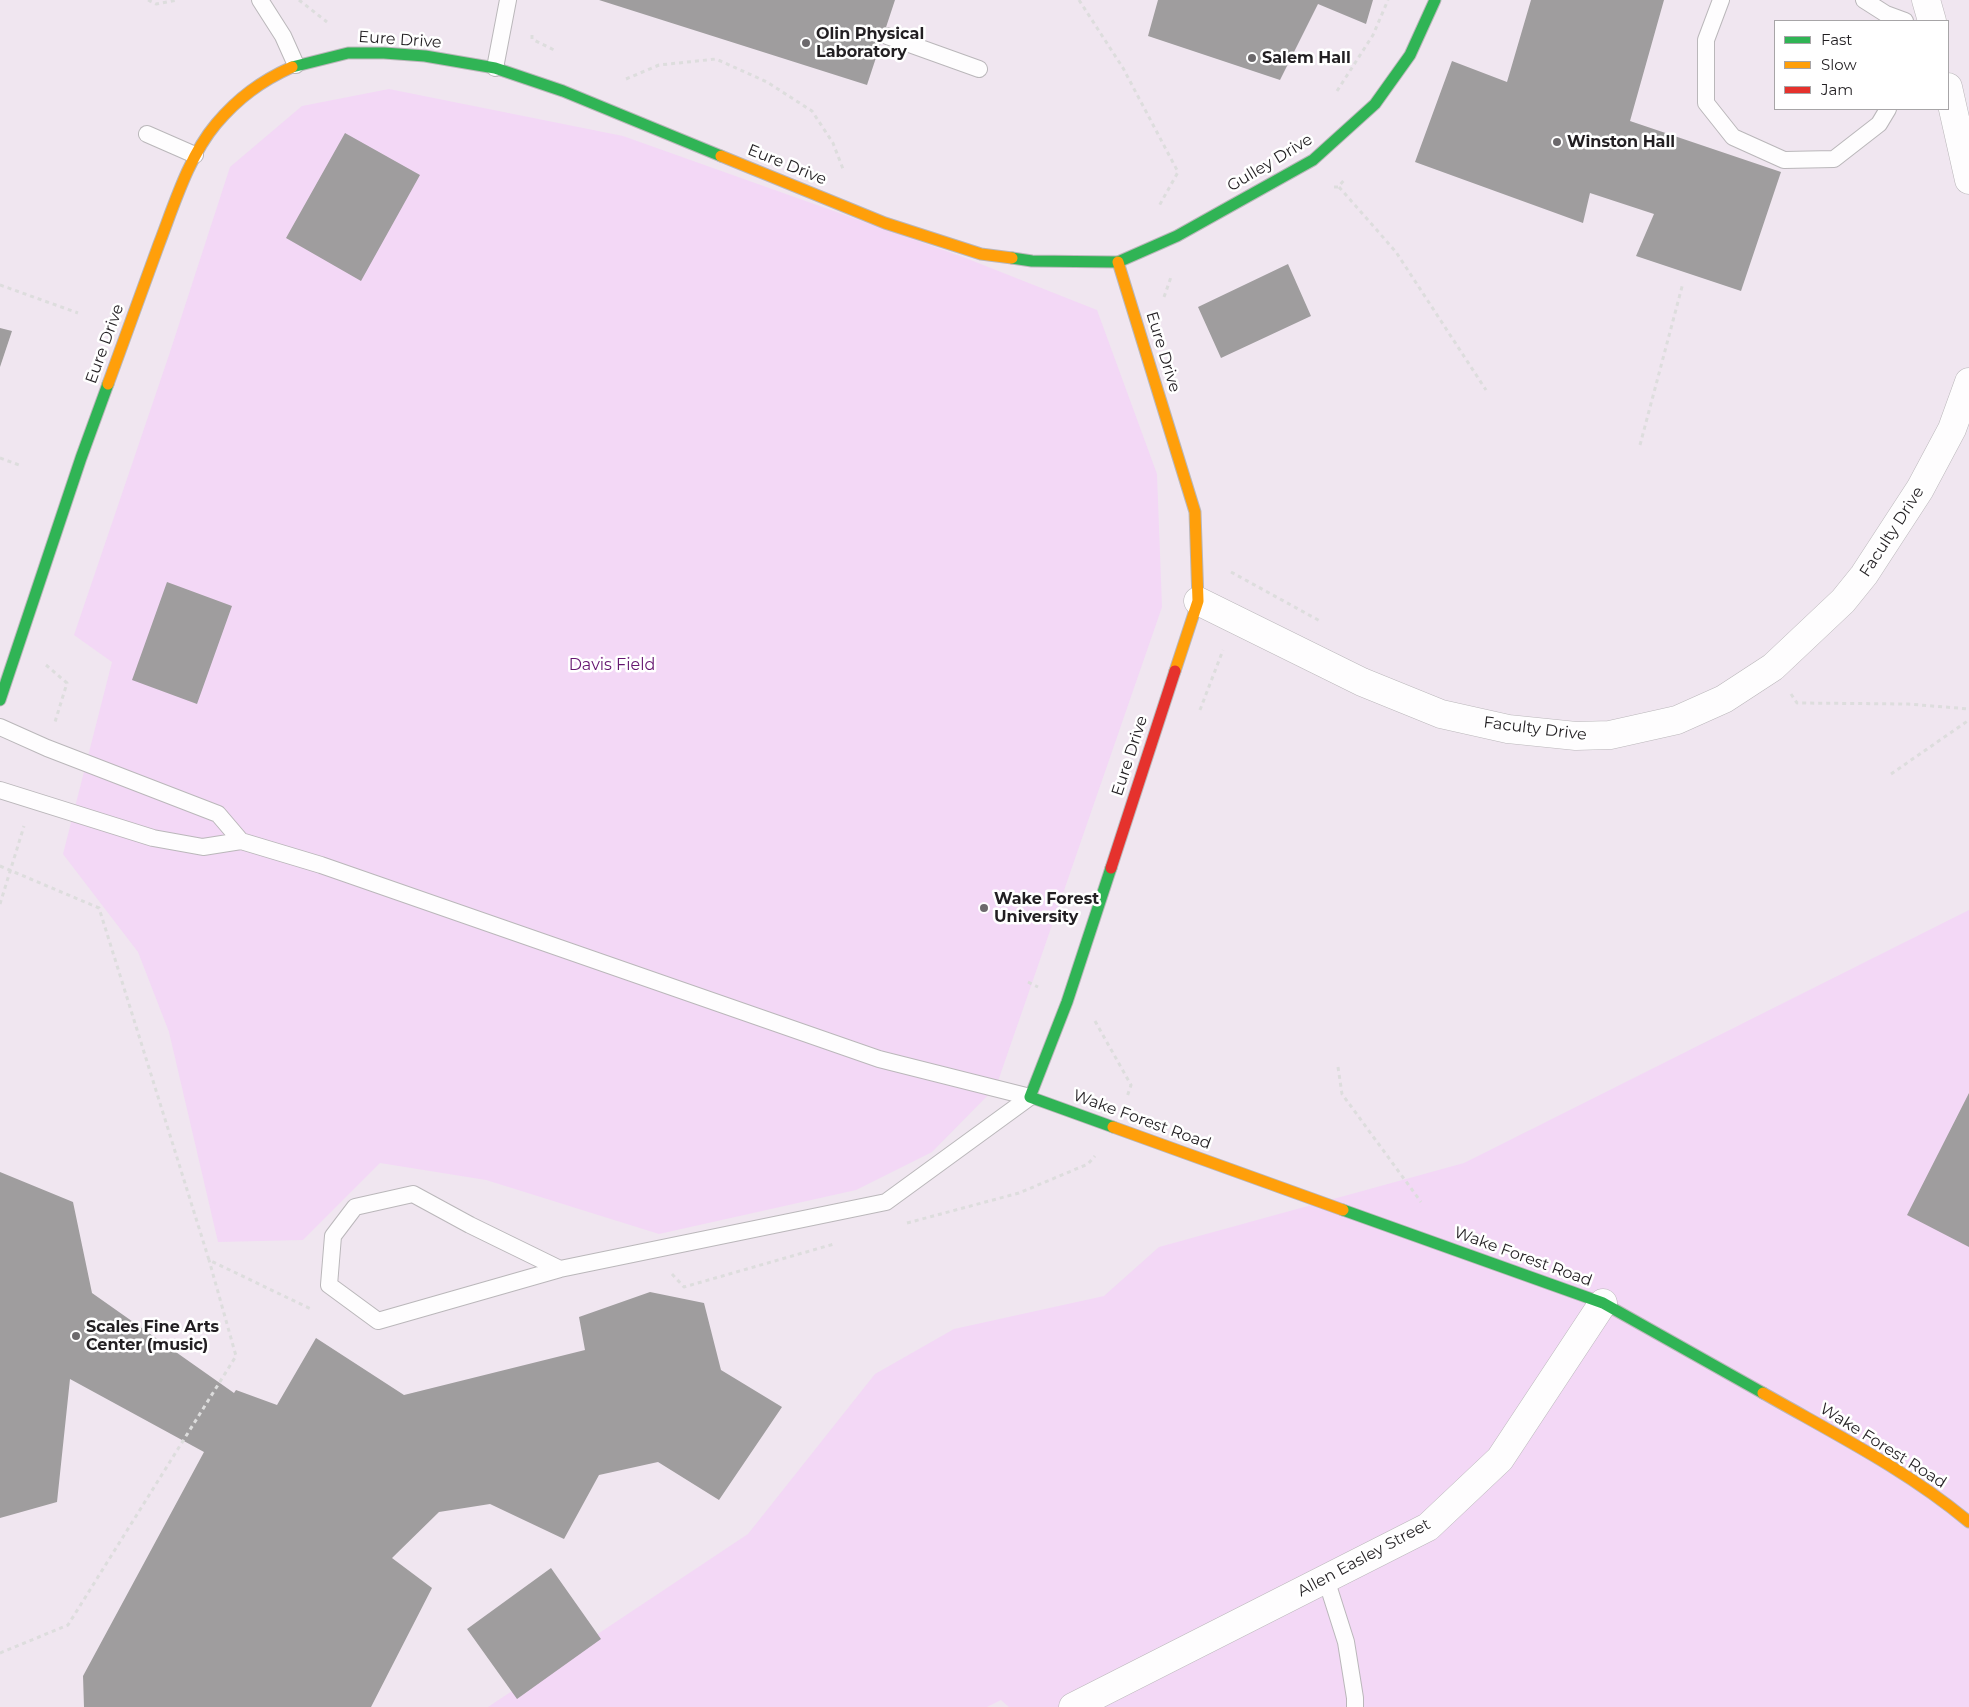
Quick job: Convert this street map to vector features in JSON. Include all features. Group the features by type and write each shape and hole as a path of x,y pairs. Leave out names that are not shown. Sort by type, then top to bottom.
{"street":[{"name":"Gulley Drive","path":"1118,262 1177,236 1313,160 1375,104 1410,55 1435,0"},
{"path":"1926,0 1932,20"},
{"name":"Eure Drive","path":"0,700 84,448 169,218 195,155 215,125 239,100 266,79 296,65 348,53 384,53 425,56 495,68 563,91 885,223 981,254 1032,261 1118,262 1195,512 1198,600 1067,1002 1030,1097"},
{"path":"1949,91 1969,180"},
{"name":"Faculty Drive","path":"1198,600 1362,682 1441,714 1508,729 1576,736 1610,736 1677,720 1724,699 1773,667 1843,601 1864,575 1920,489 1952,429 1969,382"},
{"name":"Wake Forest Road","path":"1030,1097 1603,1303 1886,1463 1969,1522"},
{"name":"Allen Easley Street","path":"1073,1707 1428,1527 1500,1459 1603,1303"}],"lane":[{"path":"260,0 283,36 296,65"},
{"path":"495,68 508,0"},
{"path":"1721,0 1706,40 1706,102 1733,136 1784,160 1834,159 1879,124 1887,110"},
{"path":"1864,0 1887,18"},
{"path":"887,36 979,68"},
{"path":"147,134 195,155"},
{"path":"0,727 47,748 218,814 242,840"},
{"path":"0,790 153,838 203,847 242,840 321,865 879,1058 1030,1097"},
{"path":"560,1269 470,1225 413,1194 355,1207 333,1236 329,1285 378,1321 560,1269 886,1202 1030,1097"},
{"path":"1326,1578 1346,1642 1355,1707"}],"path":[{"path":"148,0 156,4 177,0"},
{"path":"1079,0 1123,68 1178,172 1146,230 1173,269 1163,300"},
{"path":"1333,98 1373,35 1388,0"},
{"path":"533,29 532,39 558,52"},
{"path":"619,83 659,65 716,59 768,82 812,111 833,143 843,171"},
{"path":"1313,160 1396,252 1486,390"},
{"path":"1640,445 1683,282"},
{"path":"0,286 78,313"},
{"path":"0,458 19,465"},
{"path":"1225,569 1328,626"},
{"path":"1773,667 1797,703 1908,704 1969,709"},
{"path":"1891,774 1969,720"},
{"path":"0,866 10,872 99,908 209,1260 236,1356 68,1625 0,1653"},
{"path":"0,904 10,872"},
{"path":"1338,1067 1342,1094 1421,1201 1427,1240"},
{"path":"209,1260 314,1311 329,1285"}],"shaded area":[{"name":"Wake Forest University","path":"0,0 1969,0 1969,1707 0,1707"}],"green space":[{"name":"Davis Field","path":"389,89 623,136 963,257 1097,310 1157,474 1162,607 996,1087 932,1152 856,1190 659,1234 486,1180 380,1163 303,1240 218,1242 169,1032 138,952 63,854 112,662 74,635 169,355 230,167 302,106"},
{"path":"1969,910 1969,1707 1009,1707 1001,1700 987,1707 488,1707 748,1534 875,1374 954,1329 1104,1296 1159,1247 1464,1163"}],"building":[{"name":"Olin Physical Laboratory","path":"599,0 895,0 867,85"},
{"name":"Salem Hall","path":"1158,0 1373,0 1366,24 1318,4 1280,80 1148,36"},
{"name":"Winston Hall","path":"1531,0 1664,0 1630,121 1781,172 1741,291 1636,256 1654,214 1590,193 1583,223 1415,162 1452,61 1507,82"},
{"path":"345,133 420,175 361,281 286,238"},
{"path":"1288,264 1311,316 1221,358 1198,307"},
{"path":"0,328 12,331 0,367"},
{"path":"167,582 232,606 197,704 132,680"},
{"path":"1969,1093 1969,1247 1907,1215"},
{"path":"0,1172 73,1202 92,1293 234,1393 236,1390 277,1405 316,1338 404,1395 585,1350 579,1317 650,1292 704,1303 721,1370 782,1407 719,1500 658,1462 599,1475 564,1539 490,1504 439,1512 392,1558 432,1588 371,1707 84,1707 83,1676 204,1452 70,1379 57,1502 0,1518"},
{"path":"551,1568 601,1639 517,1699 467,1629"}],"traffic: fast":[{"path":"1012,258 1032,261 1118,262 1177,236 1313,160 1375,104 1410,55 1435,0"},
{"path":"292,67 348,53 384,53 425,56 495,68 563,91 721,156"},
{"path":"0,700 81,458 108,384"},
{"path":"1111,868 1067,1002 1030,1097 1113,1127"},
{"path":"1343,1210 1603,1303 1763,1393"}],"traffic: slow":[{"path":"108,384 177,197 190,166 206,137 242,98 260,84 292,67"},
{"path":"721,156 885,223 981,254 1012,258"},
{"path":"1118,262 1195,512 1198,601 1175,671"},
{"path":"1113,1127 1343,1210"},
{"path":"1763,1393 1895,1469 1969,1522"}],"traffic: jam":[{"path":"1111,868 1175,671"}],"place":[{"name":"Olin Physical Laboratory","path":"806,43"},
{"name":"Salem Hall","path":"1252,58"},
{"name":"Winston Hall","path":"1557,142"},
{"name":"Wake Forest University","path":"984,908"},
{"name":"Scales Fine Arts Center (music)","path":"76,1336"}]}
